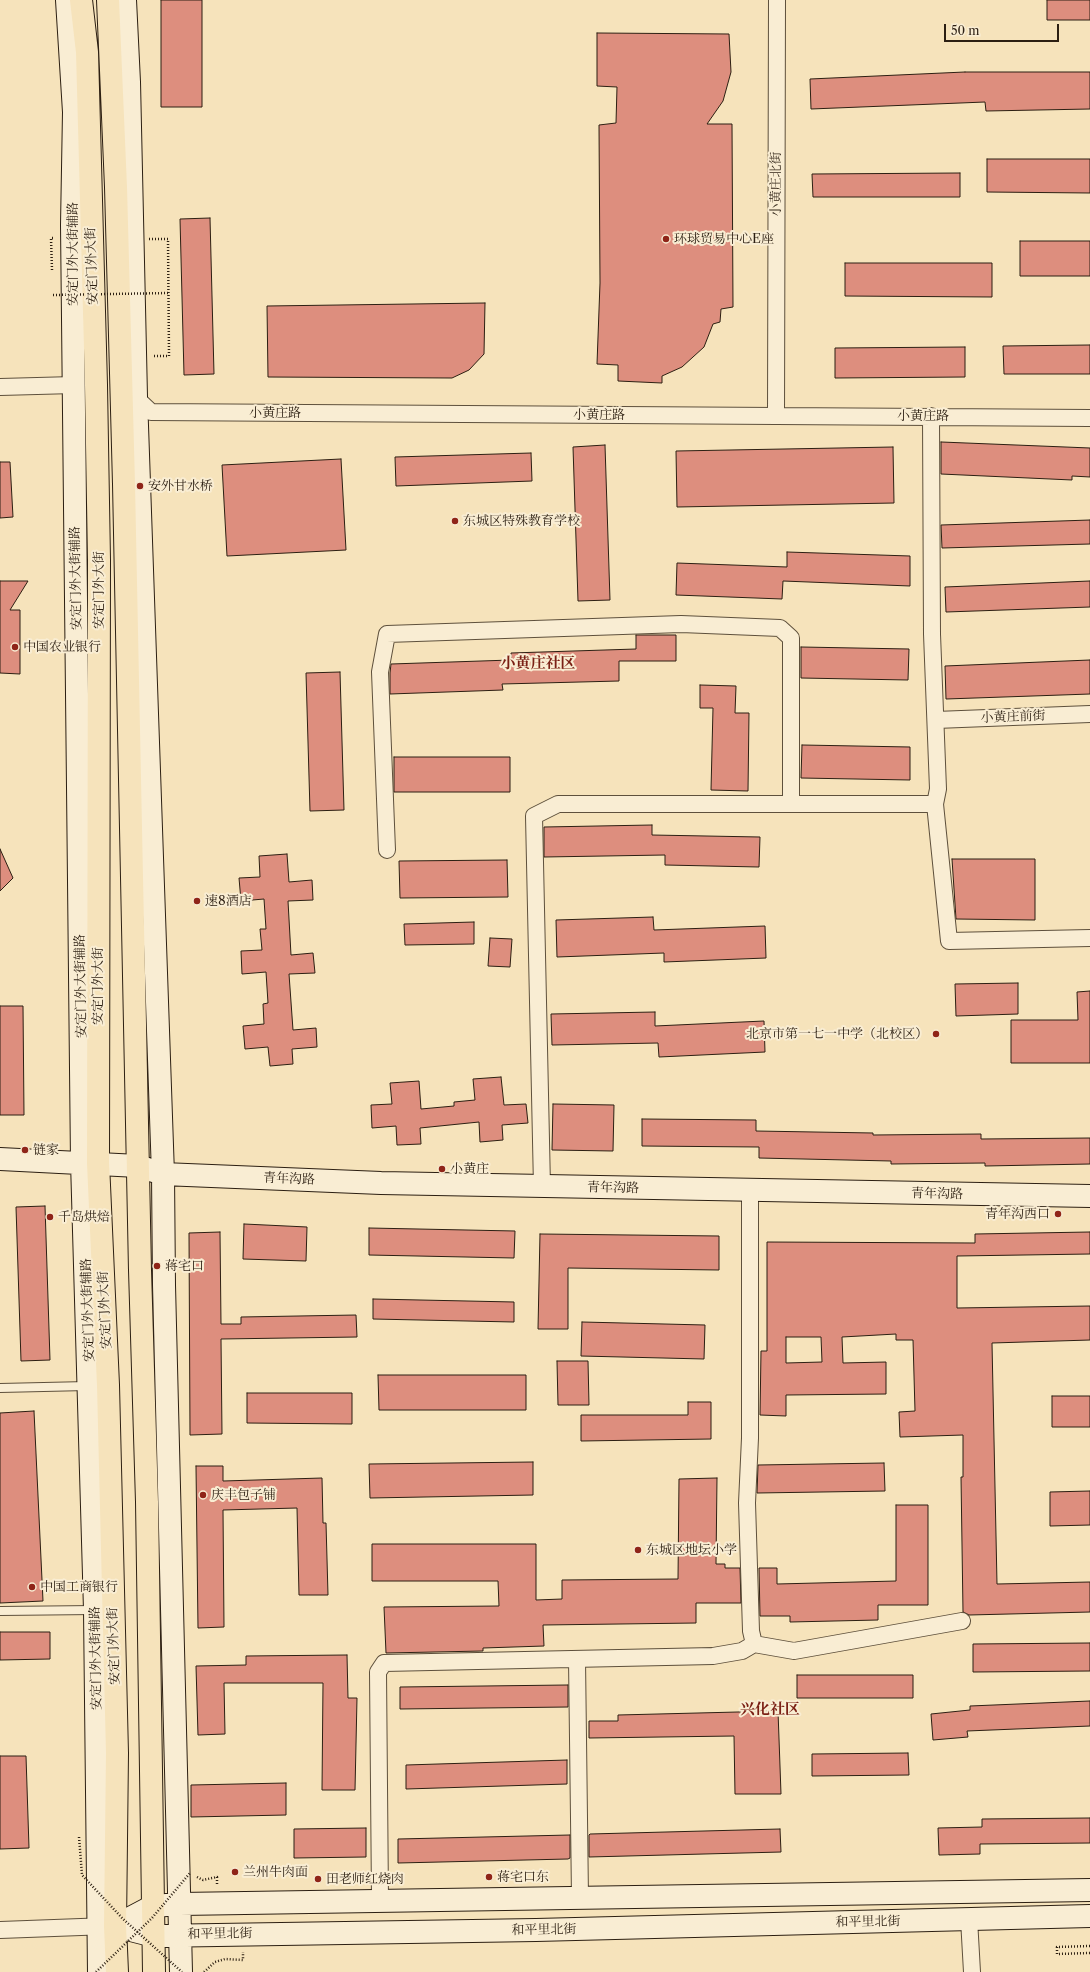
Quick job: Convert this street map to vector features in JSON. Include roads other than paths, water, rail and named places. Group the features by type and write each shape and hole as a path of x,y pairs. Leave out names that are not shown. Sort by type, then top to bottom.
{"main road":[{"name":"安定门外大街","path":"81,0 87,52 99,560 90,1162 99,1386 104,1610 117,1753 106,1926 117,1972"},
{"name":"安定门外大街","path":"108,0 116,187 141,1315 147,1502 153,1906 146,1934 154,1972"}],"street":[{"name":"安定门外大街辅路","path":"67,0 74,112 72,225 74,386 90,1162"},
{"path":"125,0 129,82 136,397 163,1174 164,1285 181,1972"},
{"name":"小黄庄北街","path":"776,0 776,416"},
{"name":"小黄庄路","path":"120,382 151,412 1090,418"},
{"path":"0,388 96,385"},
{"path":"931,416 932,634 938,789 935,804 949,941 1090,938"},
{"path":"387,850 380,672 387,634 681,624 780,628 791,638 791,804"},
{"name":"小黄庄前街","path":"936,720 1090,714"},
{"path":"542,1187 534,816 558,804 935,804"},
{"name":"青年沟路","path":"0,1159 90,1162 138,1166 163,1174 412,1184 1090,1196"},
{"path":"750,1191 750,1438 747,1503 751,1631 754,1644"},
{"path":"141,1315 164,1285"},
{"path":"380,1900 378,1672 384,1663 713,1656 742,1651 754,1644 794,1651 962,1621"},
{"path":"577,1659 580,1898"},
{"path":"99,1972 106,1926 153,1906 180,1904 380,1900 1090,1890"},
{"name":"和平里北街","path":"0,1930 106,1926 146,1934 180,1935 536,1930 1090,1916"},
{"path":"969,1920 972,1972"}],"lane":[{"path":"0,1388 99,1386"},
{"path":"0,1611 104,1610"}],"place":[{"name":"环球贸易中心E座","path":"666,239"},
{"name":"安外甘水桥","path":"140,486"},
{"name":"东城区特殊教育学校","path":"455,521"},
{"name":"中国农业银行","path":"15,647"},
{"name":"速8酒店","path":"197,901"},
{"name":"北京市第一七一中学（北校区）","path":"936,1034"},
{"name":"链家","path":"25,1150"},
{"name":"小黄庄","path":"442,1169"},
{"name":"青年沟西口","path":"1058,1214"},
{"name":"千岛烘焙","path":"50,1217"},
{"name":"蒋宅口","path":"157,1266"},
{"name":"庆丰包子铺","path":"203,1495"},
{"name":"东城区地坛小学","path":"638,1550"},
{"name":"中国工商银行","path":"32,1587"},
{"name":"兰州牛肉面","path":"235,1872"},
{"name":"蒋宅口东","path":"489,1877"},
{"name":"田老师红烧肉","path":"318,1879"}],"district":[{"name":"小黄庄社区","path":"538,664"},
{"name":"兴化社区","path":"770,1710"}]}
